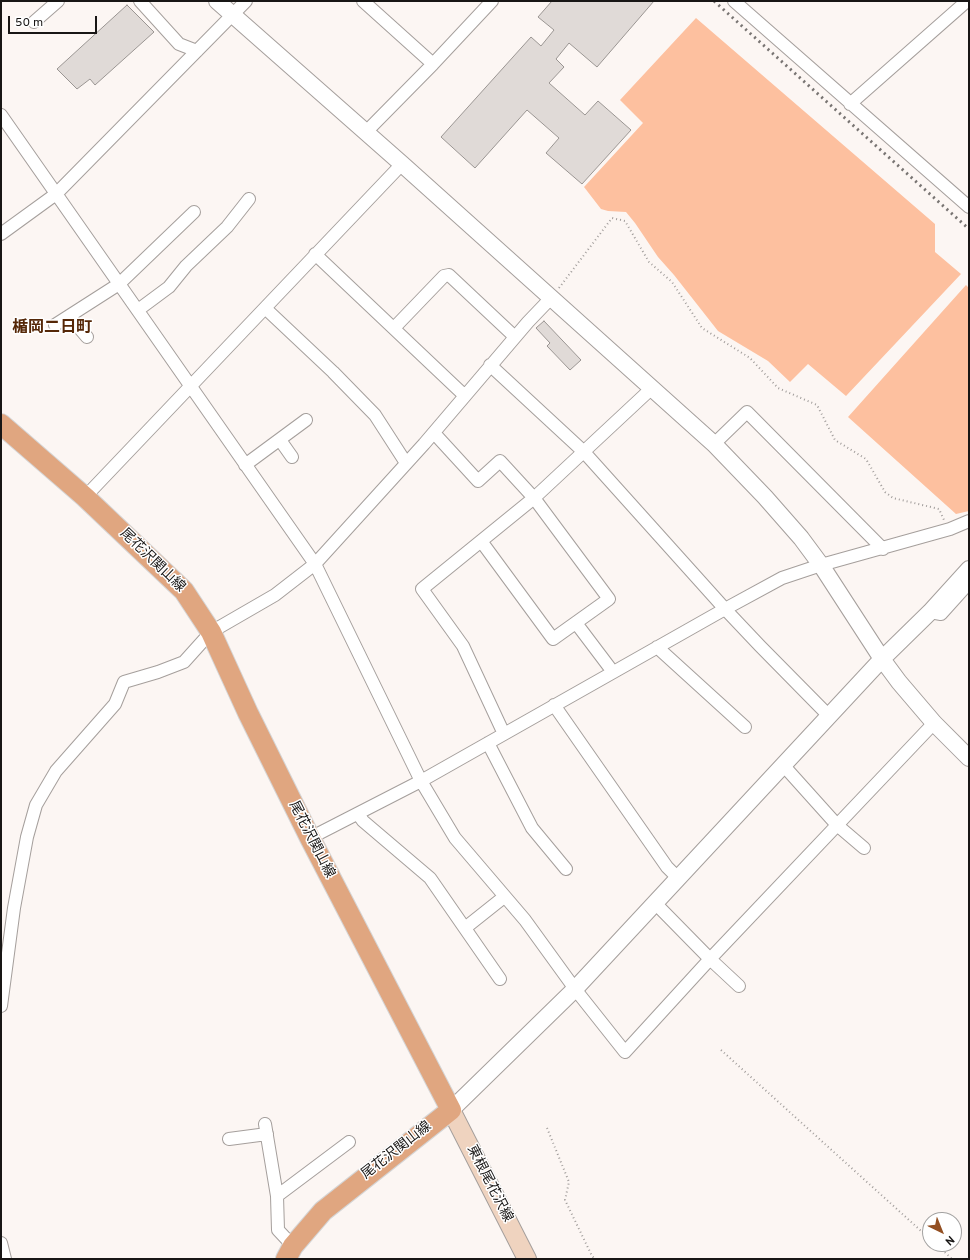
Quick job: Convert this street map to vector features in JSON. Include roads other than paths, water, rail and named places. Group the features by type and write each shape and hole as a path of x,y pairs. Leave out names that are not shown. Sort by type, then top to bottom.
{"main road":[{"name":"尾花沢関山線","path":"1,424 85,497 184,591 211,632 248,713 310,838 451,1110 323,1211 290,1253"},
{"name":"東根尾花沢線","path":"451,1110 527,1259"}],"street":[{"path":"34,22 58,1"},
{"path":"140,1 179,44 197,52"},
{"path":"217,1 402,164 714,444 802,538 882,659 899,682 934,724 969,758"},
{"path":"1,234 56,194 246,1"},
{"path":"363,1 433,64"},
{"path":"366,132 492,1"},
{"path":"734,1 969,207"},
{"path":"850,104 967,1"},
{"path":"1,115 315,564 420,781 455,838 525,920 575,989 625,1052 837,825 934,724"},
{"path":"85,497 402,164"},
{"path":"138,310 169,287 186,266 227,227 249,199"},
{"path":"55,325 119,284 194,212"},
{"path":"316,254 465,396"},
{"path":"394,328 444,276 449,275 515,337"},
{"path":"1,1006 14,908 26,837 36,805 56,771 115,704 124,682 158,672 184,662 211,632 275,595 315,564 434,433 490,365 551,298"},
{"path":"265,308 333,372 375,415 406,463"},
{"path":"69,316 87,337"},
{"path":"490,365 584,452 725,609 830,716"},
{"path":"504,734 463,646 422,589 534,498 652,388"},
{"path":"714,444 747,412 883,549"},
{"path":"246,465 306,420"},
{"path":"434,433 478,481 500,461 534,498 609,598 553,639 481,541"},
{"path":"280,440 292,457"},
{"path":"310,838 420,781 782,578 821,565 883,549 950,529 969,521"},
{"path":"451,1110 575,989 882,659 930,612 969,569"},
{"path":"930,612 941,614 969,583"},
{"path":"576,623 613,672"},
{"path":"657,647 745,727"},
{"path":"554,705 667,867 678,878"},
{"path":"488,742 532,828 566,869"},
{"path":"784,766 837,825 864,848"},
{"path":"358,814 363,821 430,878 500,979"},
{"path":"465,928 504,897"},
{"path":"655,903 710,960 739,986"},
{"path":"229,1139 266,1129 277,1196 278,1230 290,1253"},
{"path":"277,1196 349,1142"},
{"path":"1,1243 5,1259"}],"railway":[{"path":"714,1 969,229"}],"district":[{"name":"楯岡二日町","path":"52,329"}]}
